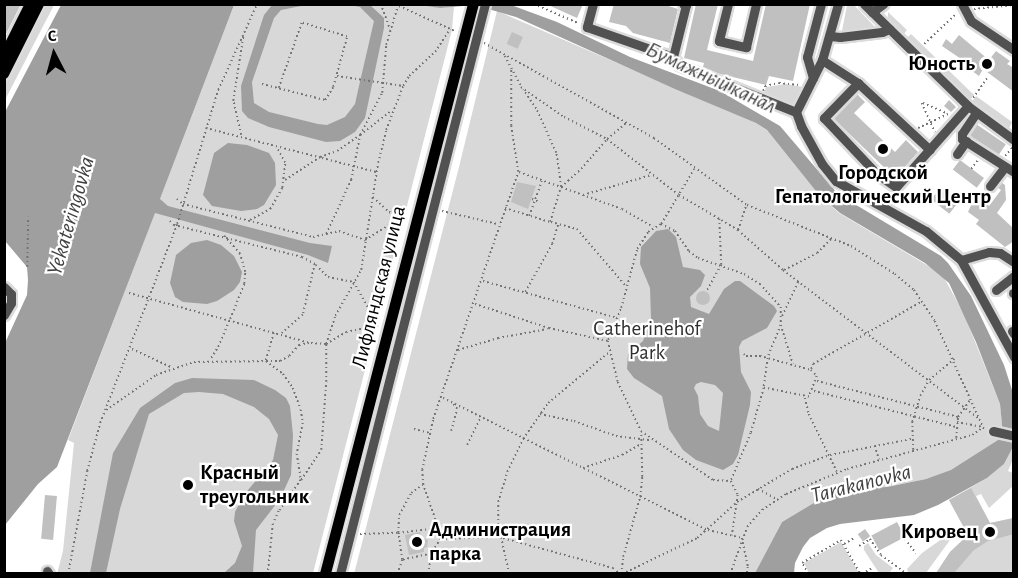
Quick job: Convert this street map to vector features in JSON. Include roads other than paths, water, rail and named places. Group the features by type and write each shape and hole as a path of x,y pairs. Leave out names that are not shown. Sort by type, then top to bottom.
{"main road":[{"path":"4,56 30,4"},
{"path":"4,74 39,4"},
{"name":"Лифляндская улица","path":"325,573 478,9"}],"street":[{"path":"593,4 587,27 673,57 679,64 796,112"},
{"path":"673,57 686,5 683,4"},
{"path":"728,4 719,41 746,47 756,4"},
{"path":"813,78 807,57 821,4"},
{"path":"838,4 822,60 796,112 801,126 822,165 836,181 942,237 961,260 1011,333 1014,357"},
{"path":"864,4 976,113 1011,138 1014,126"},
{"path":"872,12 883,4"},
{"path":"965,7 971,21 1014,50"},
{"name":"Лифляндская улица","path":"340,573 478,9"},
{"path":"830,36 851,36 889,29"},
{"path":"822,60 858,83 909,133 930,150"},
{"path":"858,83 824,118 876,173 896,187 969,104"},
{"path":"976,113 962,134 966,141 1006,168 990,186"},
{"path":"957,154 966,141"},
{"path":"961,260 989,252 1000,253 1014,262"},
{"path":"996,290 1014,276"},
{"path":"4,287 11,294 11,303 4,315"},
{"path":"993,431 1014,436"}],"water":[{"name":"Yekateringovka","path":"61,5 234,5 160,199 168,206 310,243 332,246 328,263 308,255 155,213 57,467 38,484 5,525 5,343 27,295 28,280 27,267 5,241 5,112"},
{"path":"272,5 306,5 281,10 274,18 252,82 254,103 269,112 318,124 327,125 345,117 355,104 374,21 360,7 350,5 370,5 384,18 384,28 365,118 355,132 340,141 326,142 269,127 248,118 242,111 241,86 264,15"},
{"path":"420,5 474,5 440,8"},
{"path":"474,5 511,5 557,22 630,57 720,91 780,126 838,194 941,256 971,296 1004,365 1013,393 1013,447 1004,464 987,478 938,505 914,515 840,524 827,528 810,538 803,547 795,563 794,573 755,573 782,522 827,495 846,489 887,487 926,479 951,470 998,440 1002,425 1000,404 976,342 949,283 925,263 840,213 819,195 767,130 756,123 516,17"},
{"path":"228,143 247,145 269,153 275,163 276,185 264,205 257,209 241,211 212,206 203,195 214,153"},
{"path":"668,229 676,237 683,267 700,270 705,275 701,286 690,297 691,307 709,314 724,289 735,281 740,281 774,306 777,311 767,328 742,341 739,347 741,372 751,392 750,405 738,455 733,464 723,470 696,460 683,450 669,429 662,396 634,378 627,369 628,354 643,341 651,318 650,288 640,264 641,247 656,231","holes":["701,382 715,385 723,393 719,431 708,426 700,414 698,396 694,388"]},
{"path":"207,240 221,245 234,256 242,272 240,282 234,290 217,301 207,304 183,302 175,297 170,283 176,255 191,243"},
{"path":"192,378 254,380 275,390 286,398 290,406 293,435 291,475 280,499 256,530 253,573 224,573 235,563 242,546 234,521 235,512 243,496 273,460 278,435 269,419 254,407 223,394 199,392 184,393 149,414 120,509 106,573 90,573 113,453 140,408 175,383"}],"tram line":[{"path":"330,574 478,4"}],"place":[{"name":"Юность","path":"987,64"},
{"name":"Городской Гепатологический Центр","path":"883,149"},
{"name":"Красный треугольник","path":"188,485"},
{"name":"Кировец","path":"990,532"},
{"name":"Администрация парка","path":"417,542"}],"water label":[{"name":"Бумажный канал","path":"711,78"},
{"name":"Tarakanovka","path":"861,484"}],"park label":[{"name":"Catherinehof Park","path":"647,341"}]}
